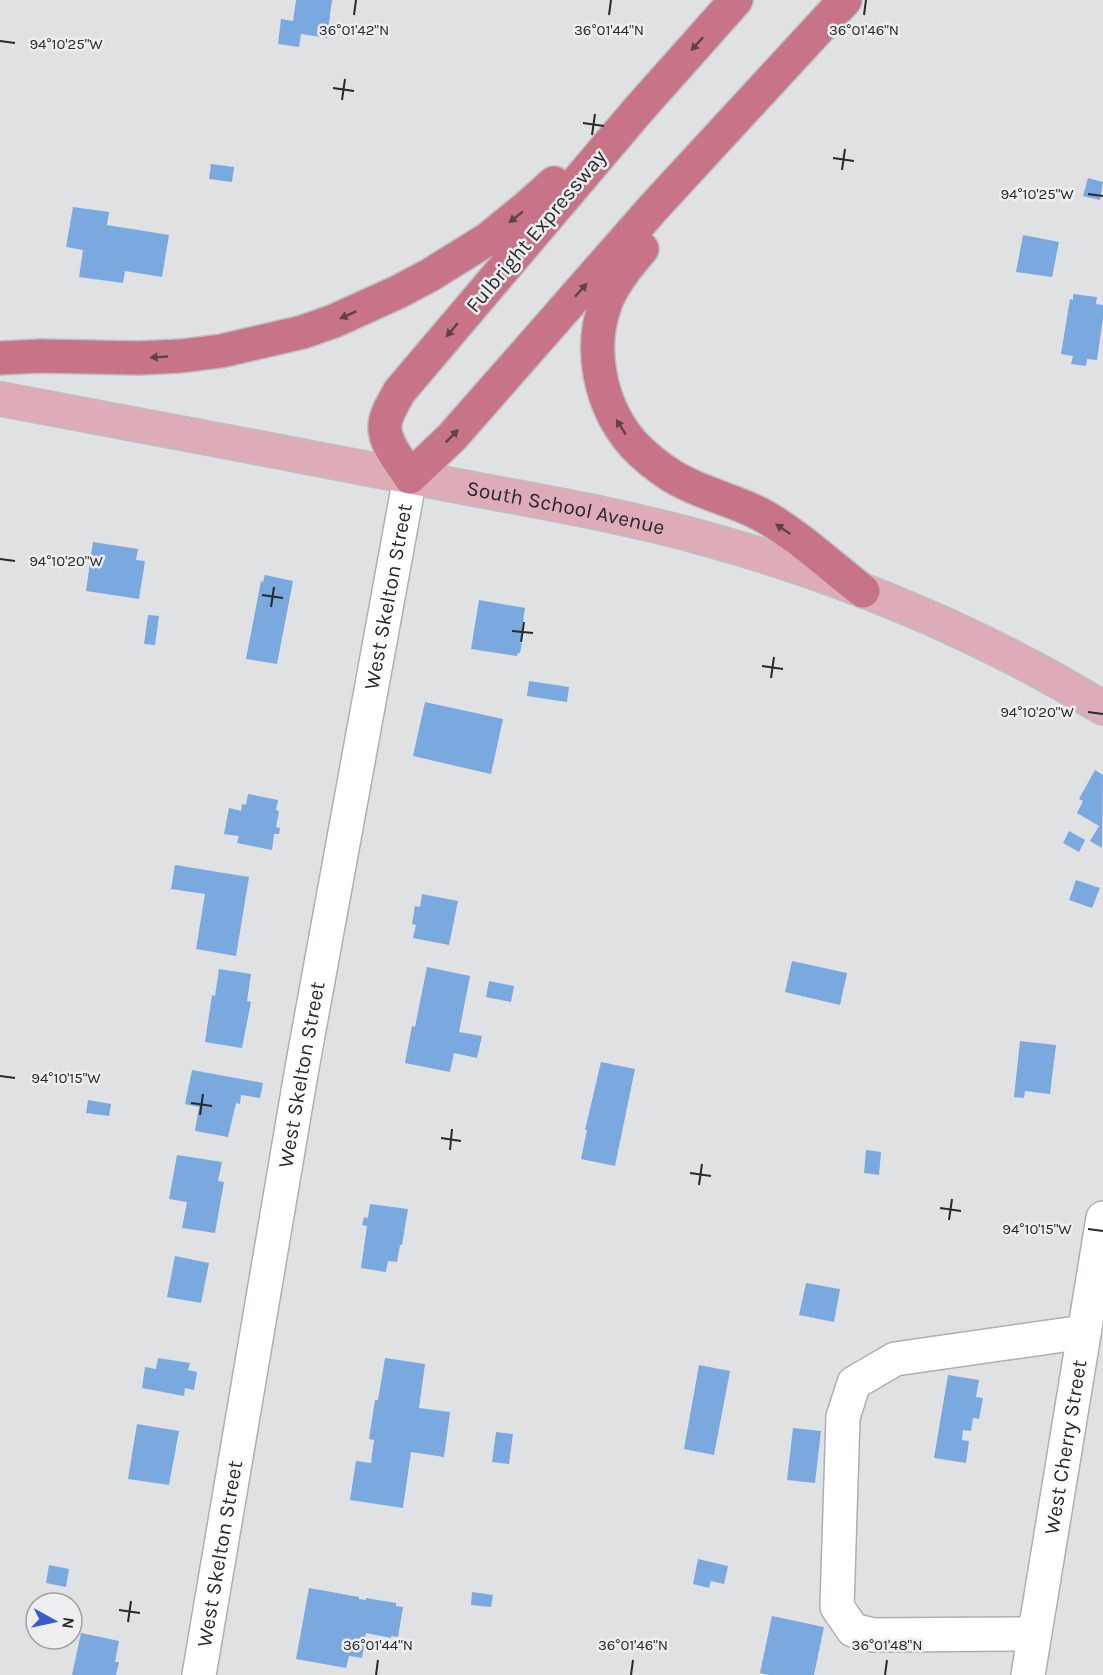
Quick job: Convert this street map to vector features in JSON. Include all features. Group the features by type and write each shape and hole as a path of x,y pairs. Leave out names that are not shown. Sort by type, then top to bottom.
{"highway":[{"name":"Fulbright Expressway","path":"410,477 387,440 384,425 399,392 639,109 736,0"},
{"path":"410,477 452,437 654,207 845,0"},
{"path":"845,0 625,270 606,302 599,329 597,354 600,378 614,415 632,443 652,461 673,477 699,490 759,514 784,530 862,591"},
{"path":"0,358 181,356 257,343 303,332 334,321 430,275 488,239 639,109"}],"main road":[{"name":"South School Avenue","path":"0,399 664,528 802,567 862,591 942,624 1038,671 1103,708"}],"street":[{"name":"West Skelton Street","path":"199,1675 302,1068 410,477"},
{"name":"West Cherry Street","path":"1028,1675 1103,1218"},
{"path":"1034,1634 873,1635 853,1630 837,1607 843,1417 854,1383 895,1359 1084,1332"}],"building":[{"path":"296,0 332,0 327,38 301,34 299,47 278,44 281,19 293,21"},
{"path":"211,164 234,167 232,182 209,179"},
{"path":"1088,178 1103,182 1100,200 1083,196"},
{"path":"73,207 109,212 107,225 169,235 162,277 125,271 123,283 79,277 83,250 66,247"},
{"path":"1023,235 1059,242 1052,277 1016,272"},
{"path":"1073,294 1097,297 1096,304 1103,305 1097,360 1087,359 1086,366 1071,364 1073,356 1061,354 1070,299 1073,300"},
{"path":"93,542 138,549 136,560 145,561 139,599 86,591"},
{"path":"265,575 293,581 277,664 246,659 261,581 263,582"},
{"path":"479,600 525,608 520,643 522,643 517,656 471,649"},
{"path":"148,615 159,616 155,645 144,644"},
{"path":"529,681 569,687 567,702 527,696"},
{"path":"425,702 503,719 491,774 413,756"},
{"path":"1095,770 1103,775 1102,848 1090,841 1099,826 1077,813 1083,801 1079,799"},
{"path":"248,794 278,800 276,810 279,811 276,827 280,828 279,834 274,834 272,850 237,843 239,836 224,834 229,808 241,811 242,804 246,805"},
{"path":"1069,831 1085,840 1079,852 1063,843"},
{"path":"175,865 249,877 236,956 196,949 205,894 171,889"},
{"path":"1076,880 1100,888 1092,908 1069,900"},
{"path":"422,894 458,901 449,945 413,938 416,925 412,924 415,906 420,907"},
{"path":"792,961 847,973 840,1005 785,992"},
{"path":"427,967 470,976 459,1032 482,1036 477,1058 454,1053 450,1072 405,1063"},
{"path":"219,969 251,974 247,1001 251,1002 242,1048 205,1042 212,995 215,996"},
{"path":"489,981 514,986 511,1002 486,997"},
{"path":"1020,1041 1056,1045 1050,1094 1025,1091 1024,1098 1014,1097"},
{"path":"601,1062 635,1069 615,1166 581,1159 587,1130 585,1130"},
{"path":"192,1070 263,1083 260,1098 241,1095 240,1104 236,1103 228,1137 195,1131 199,1107 185,1104"},
{"path":"88,1100 111,1104 109,1116 86,1113"},
{"path":"866,1150 881,1152 879,1175 864,1173"},
{"path":"177,1155 222,1162 218,1181 224,1182 215,1233 182,1228 187,1202 169,1199"},
{"path":"370,1204 408,1209 397,1262 388,1261 386,1272 361,1268 367,1226 362,1225 364,1217 368,1218"},
{"path":"175,1256 209,1263 201,1303 167,1297"},
{"path":"806,1283 840,1289 834,1322 799,1315"},
{"path":"158,1358 190,1363 188,1370 197,1372 194,1390 185,1388 184,1396 142,1388 145,1367 156,1369"},
{"path":"385,1358 425,1364 419,1408 450,1412 444,1457 411,1452 403,1508 350,1500 356,1461 371,1463 374,1440 369,1439"},
{"path":"699,1365 730,1371 714,1455 684,1449"},
{"path":"948,1375 979,1380 976,1397 983,1398 979,1419 973,1418 971,1431 963,1430 962,1440 969,1441 966,1463 934,1458"},
{"path":"137,1424 179,1431 169,1485 128,1479"},
{"path":"793,1428 821,1431 815,1483 787,1480"},
{"path":"496,1432 513,1434 509,1464 492,1462"},
{"path":"698,1559 728,1566 724,1584 711,1581 709,1588 693,1584"},
{"path":"49,1565 69,1569 66,1587 46,1583"},
{"path":"309,1588 359,1597 359,1599 396,1603 396,1606 403,1607 398,1637 391,1636 391,1638 366,1633 362,1658 349,1656 346,1668 296,1659"},
{"path":"472,1592 493,1595 491,1607 471,1605"},
{"path":"772,1616 824,1627 814,1675 760,1673"},
{"path":"84,1634 119,1641 115,1662 119,1662 116,1675 72,1675 77,1651 84,1651"}]}
